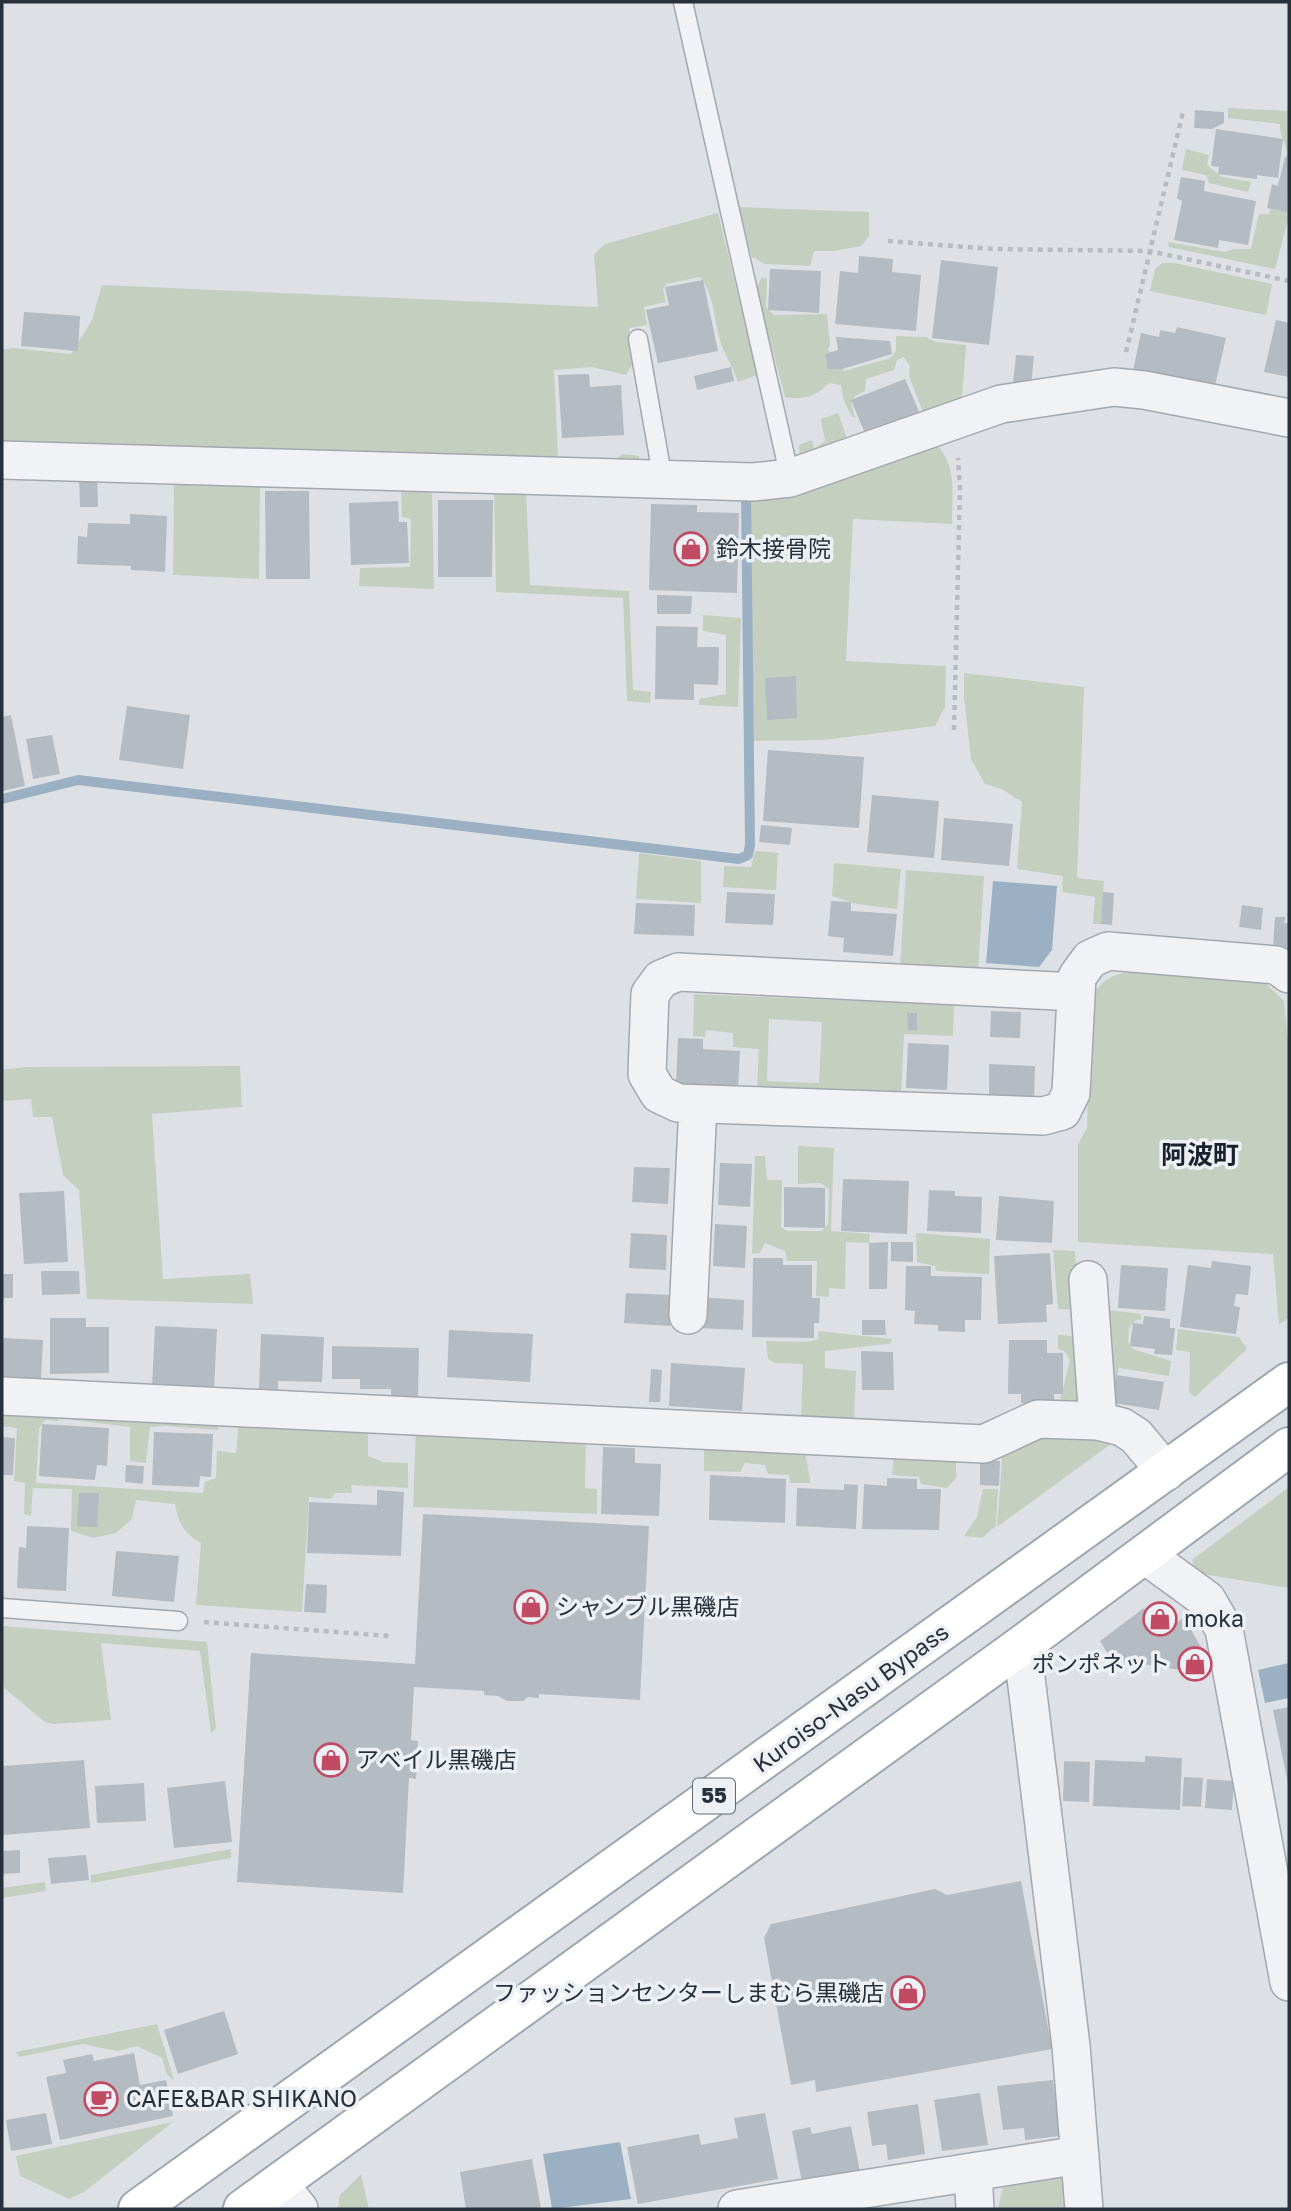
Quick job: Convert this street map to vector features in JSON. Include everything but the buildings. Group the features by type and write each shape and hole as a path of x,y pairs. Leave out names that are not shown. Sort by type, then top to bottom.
{"main road":[{"name":"Kuroiso-Nasu Bypass","path":"138,2209 1289,1382"},
{"name":"55","path":"243,2209 289,2196 1289,1447"}],"street":[{"path":"2,460 752,482 790,478 1002,404 1118,387 1289,418"},
{"path":"1076,992 678,972 661,979 650,994 647,1074 659,1094 678,1103 1043,1116 1062,1111 1071,1093 1077,977 1090,959 1108,951 1276,965 1289,974"},
{"path":"688,1315 698,1104"},
{"path":"1088,1280 1098,1421"},
{"path":"2,1396 984,1444 1038,1419 1098,1421 1122,1427 1136,1436 1166,1472"},
{"path":"1144,1554 1207,1600 1224,1629 1289,1982"},
{"path":"1022,1645 1071,2046 1084,2209"},
{"path":"737,2209 774,2206 1080,2155"},
{"path":"973,2172 975,2209"}],"lane":[{"path":"683,2 790,478"},
{"path":"638,339 663,480"},
{"path":"2,1608 178,1621"}],"path":[{"path":"1118,387 1183,113"},
{"path":"888,241 1006,249 1149,251 1289,281"},
{"path":"954,730 960,488 956,420"},
{"path":"178,1621 389,1636"}],"green space":[{"path":"1228,108 1289,111 1289,216 1275,269 1169,247 1168,242 1225,252 1251,249 1259,214 1269,214 1287,154 1280,124 1228,118"},
{"path":"1186,149 1209,155 1207,165 1222,177 1251,182 1248,192 1209,183 1206,175 1182,170"},
{"path":"739,207 869,212 869,236 861,246 834,251 814,251 810,266 765,264 752,257"},
{"path":"718,213 757,375 738,382 721,342 709,294 700,277 666,284 663,289 666,302 644,307 647,325 629,328 632,365 626,375 592,367 554,370 558,457 614,460 623,454 639,456 641,469 2,455 2,350 13,348 71,354 92,320 102,285 598,307 594,254 605,244"},
{"path":"1162,263 1175,263 1272,284 1266,315 1150,291 1155,269"},
{"path":"762,277 767,279 766,307 774,315 827,314 830,345 828,350 844,371 891,358 896,351 896,336 926,337 936,342 966,345 961,411 800,458 799,445 812,440 814,449 825,441 821,419 838,413 848,441 860,432 863,437 923,412 909,376 910,366 904,357 897,360 894,370 866,379 865,391 855,396 851,403 855,418 844,401 841,385 829,383 819,392 804,398 785,397 756,288"},
{"path":"921,444 939,447 949,464 952,524 853,519 846,661 946,666 945,707 935,726 823,740 750,741 749,499"},
{"path":"174,480 260,481 259,579 173,575"},
{"path":"494,487 526,489 530,585 629,591 633,690 651,692 650,703 627,701 623,598 496,592"},
{"path":"401,490 432,491 434,589 359,586 360,568 410,567 411,519 402,517"},
{"path":"703,615 741,618 738,707 699,705 699,699 726,694 726,635 703,631"},
{"path":"964,673 1084,687 1077,878 1104,881 1101,924 1093,924 1095,897 1062,892 1063,876 1017,869 1022,802 1002,789 985,784 971,759"},
{"path":"755,851 778,853 776,890 723,887 724,866 751,867"},
{"path":"639,853 701,861 701,903 636,899"},
{"path":"834,863 901,869 897,909 857,904 832,896"},
{"path":"906,870 984,876 978,972 900,967"},
{"path":"1131,972 1260,978 1284,1001 1289,1052 1289,1318 1279,1324 1273,1254 1078,1242 1078,1144 1087,1128 1091,997 1108,979"},
{"path":"694,994 954,1005 953,1036 904,1034 901,1097 757,1090 759,1049 733,1047 733,1033 706,1030 705,1037 693,1036","holes":["769,1019 822,1022 819,1083 767,1081"]},
{"path":"240,1066 242,1107 152,1114 163,1279 250,1274 253,1304 87,1299 79,1190 63,1175 52,1117 33,1117 31,1099 2,1101 2,1070 25,1067"},
{"path":"798,1146 834,1148 831,1231 870,1234 869,1243 846,1242 845,1289 829,1288 829,1297 816,1296 817,1261 787,1261 785,1251 765,1243 760,1253 752,1254 755,1156 765,1156 767,1180 782,1180 781,1227 787,1231 822,1231 828,1224 829,1189 821,1183 798,1184"},
{"path":"916,1233 990,1239 989,1274 936,1271 935,1266 917,1262"},
{"path":"1053,1250 1075,1251 1078,1310 1058,1309"},
{"path":"1100,1309 1141,1314 1141,1320 1136,1320 1129,1328 1128,1342 1133,1349 1171,1361 1169,1376 1119,1368 1112,1398"},
{"path":"1178,1329 1239,1337 1247,1349 1195,1397 1189,1392 1190,1352 1176,1350"},
{"path":"818,1331 892,1339 890,1344 825,1351 825,1368 856,1371 854,1423 801,1419 803,1364 775,1363 768,1359 766,1341 808,1342 818,1339"},
{"path":"1058,1335 1084,1337 1088,1399 1058,1408 1070,1360 1064,1351 1058,1349"},
{"path":"2,1410 58,1412 58,1421 45,1420 39,1429 36,1483 203,1493 205,1482 216,1478 217,1451 236,1453 239,1423 368,1427 368,1456 383,1462 408,1463 408,1488 351,1485 352,1493 335,1493 331,1499 309,1497 302,1612 196,1605 201,1543 183,1527 175,1504 136,1500 132,1519 116,1533 93,1538 71,1531 72,1489 33,1488 31,1516 24,1514 25,1483 14,1481 17,1428 2,1426"},
{"path":"72,1413 219,1422 218,1430 150,1427 146,1463 130,1461 130,1427 73,1420"},
{"path":"416,1428 586,1434 585,1488 597,1489 597,1514 413,1507"},
{"path":"1032,1431 1115,1441 997,1527 1003,1449"},
{"path":"704,1448 806,1452 810,1483 790,1483 789,1475 768,1474 765,1465 745,1463 740,1472 704,1471"},
{"path":"894,1457 956,1460 956,1478 947,1488 921,1484 919,1477 892,1475"},
{"path":"1289,1487 1289,1588 1196,1573 1192,1560"},
{"path":"983,1489 998,1489 996,1526 982,1538 964,1536 977,1517"},
{"path":"2,1626 207,1642 216,1728 211,1733 200,1651 101,1643 111,1720 53,1724 45,1722 4,1688"},
{"path":"231,1849 231,1858 91,1883 91,1875"},
{"path":"45,1882 46,1891 2,1898 2,1888"},
{"path":"157,2024 174,2080 167,2075 162,2058 137,2046 117,2051 83,2044 19,2057 16,2052"},
{"path":"173,2122 84,2192 69,2199 20,2176 16,2156"},
{"path":"1071,2172 1073,2209 998,2208 1004,2182"},
{"path":"361,2174 369,2209 338,2209 340,2195"}],"water":[{"path":"993,881 1057,886 1052,950 1039,967 986,963"},
{"path":"1289,1663 1289,1698 1265,1703 1258,1670"},
{"path":"620,2142 631,2199 552,2209 543,2154"}],"waterway":[{"path":"2,799 78,780 739,859 748,855 750,845 746,493"}],"place":[{"name":"鈴木接骨院","path":"691,549"},
{"name":"シャンブル黒磯店","path":"531,1607"},
{"name":"moka","path":"1160,1619"},
{"name":"ポンポネット","path":"1195,1664"},
{"name":"アベイル黒磯店","path":"331,1760"},
{"name":"ファッションセンターしまむら黒磯店","path":"908,1993"},
{"name":"CAFE&BAR SHIKANO","path":"101,2099"}],"district":[{"name":"阿波町","path":"1200,1155"}]}
